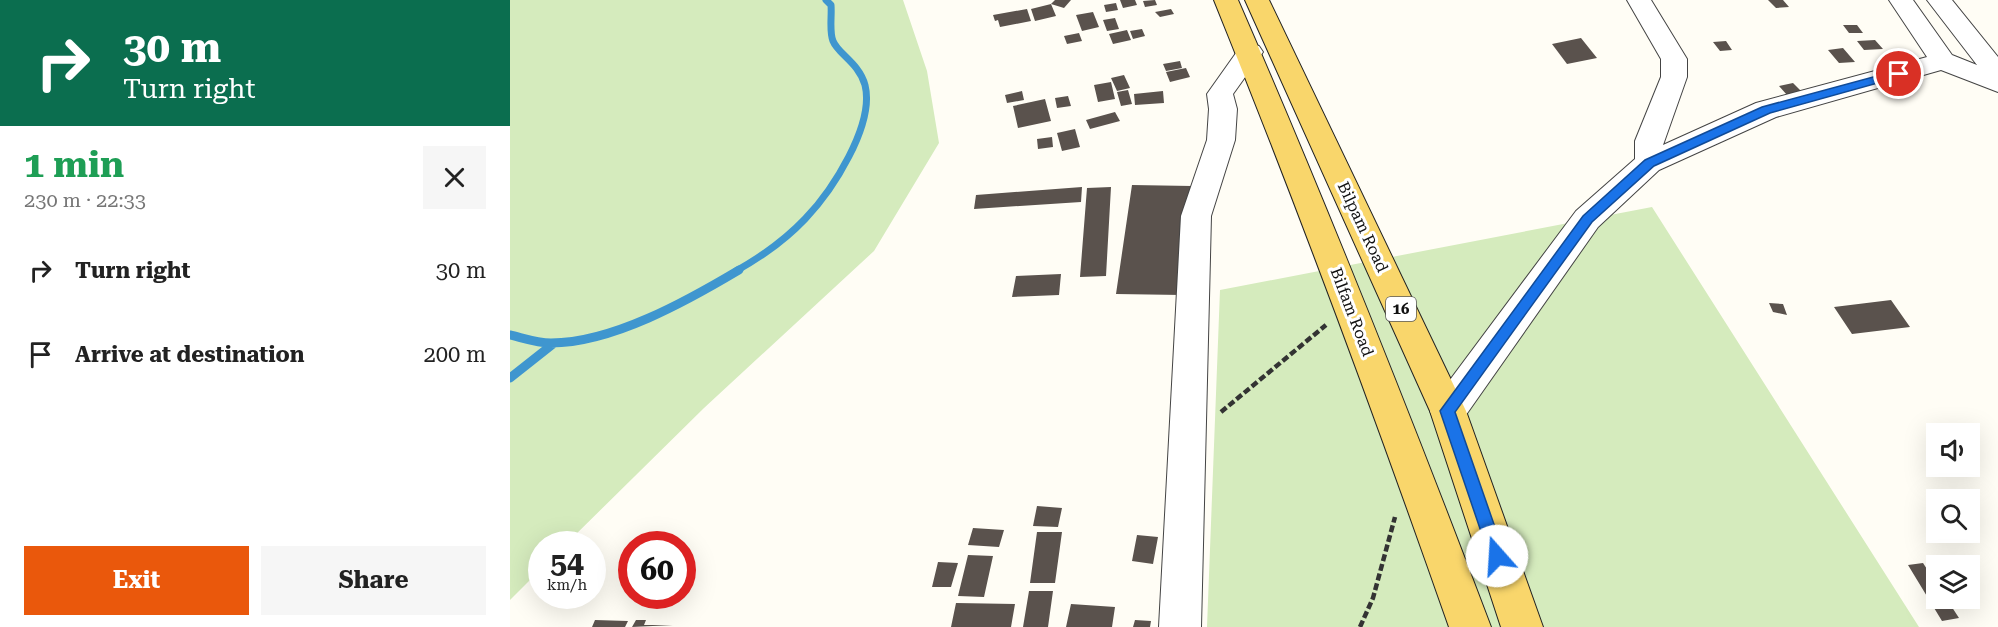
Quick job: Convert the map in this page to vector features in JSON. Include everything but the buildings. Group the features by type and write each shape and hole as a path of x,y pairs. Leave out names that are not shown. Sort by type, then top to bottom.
{"main road":[{"name":"Bilfam Road","path":"1226,0 1250,52 1349,305 1470,627"},
{"name":"Bilpam Road","path":"1257,0 1448,411 1522,627"}],"street":[{"path":"1639,0 1674,59 1674,77 1649,141 1650,163"},
{"path":"1901,0 1943,62 1998,83"},
{"path":"1939,0 1998,74"},
{"path":"1180,627 1202,421 1196,216 1215,163 1225,110 1220,94 1250,52"},
{"path":"1448,411 1587,219 1650,163 1766,110 1943,62"}],"path":[{"path":"1202,421 1349,305"},
{"path":"1360,627 1373,598 1397,505"}],"green space":[{"path":"510,0 903,0 927,71 939,143 874,251 704,408 579,531 528,531 528,582 510,600"},
{"path":"1652,207 1919,627 1207,627 1220,290"}],"waterway":[{"path":"736,271 772,248 805,219 827,192 858,138 864,119 865,85 854,65 833,41 831,5 826,0"},
{"path":"510,335 551,343 599,336 673,307 739,270"},
{"path":"510,378 553,344"}],"route":[{"path":"1497,556 1448,411 1587,219 1650,163 1766,110 1899,74"}]}
